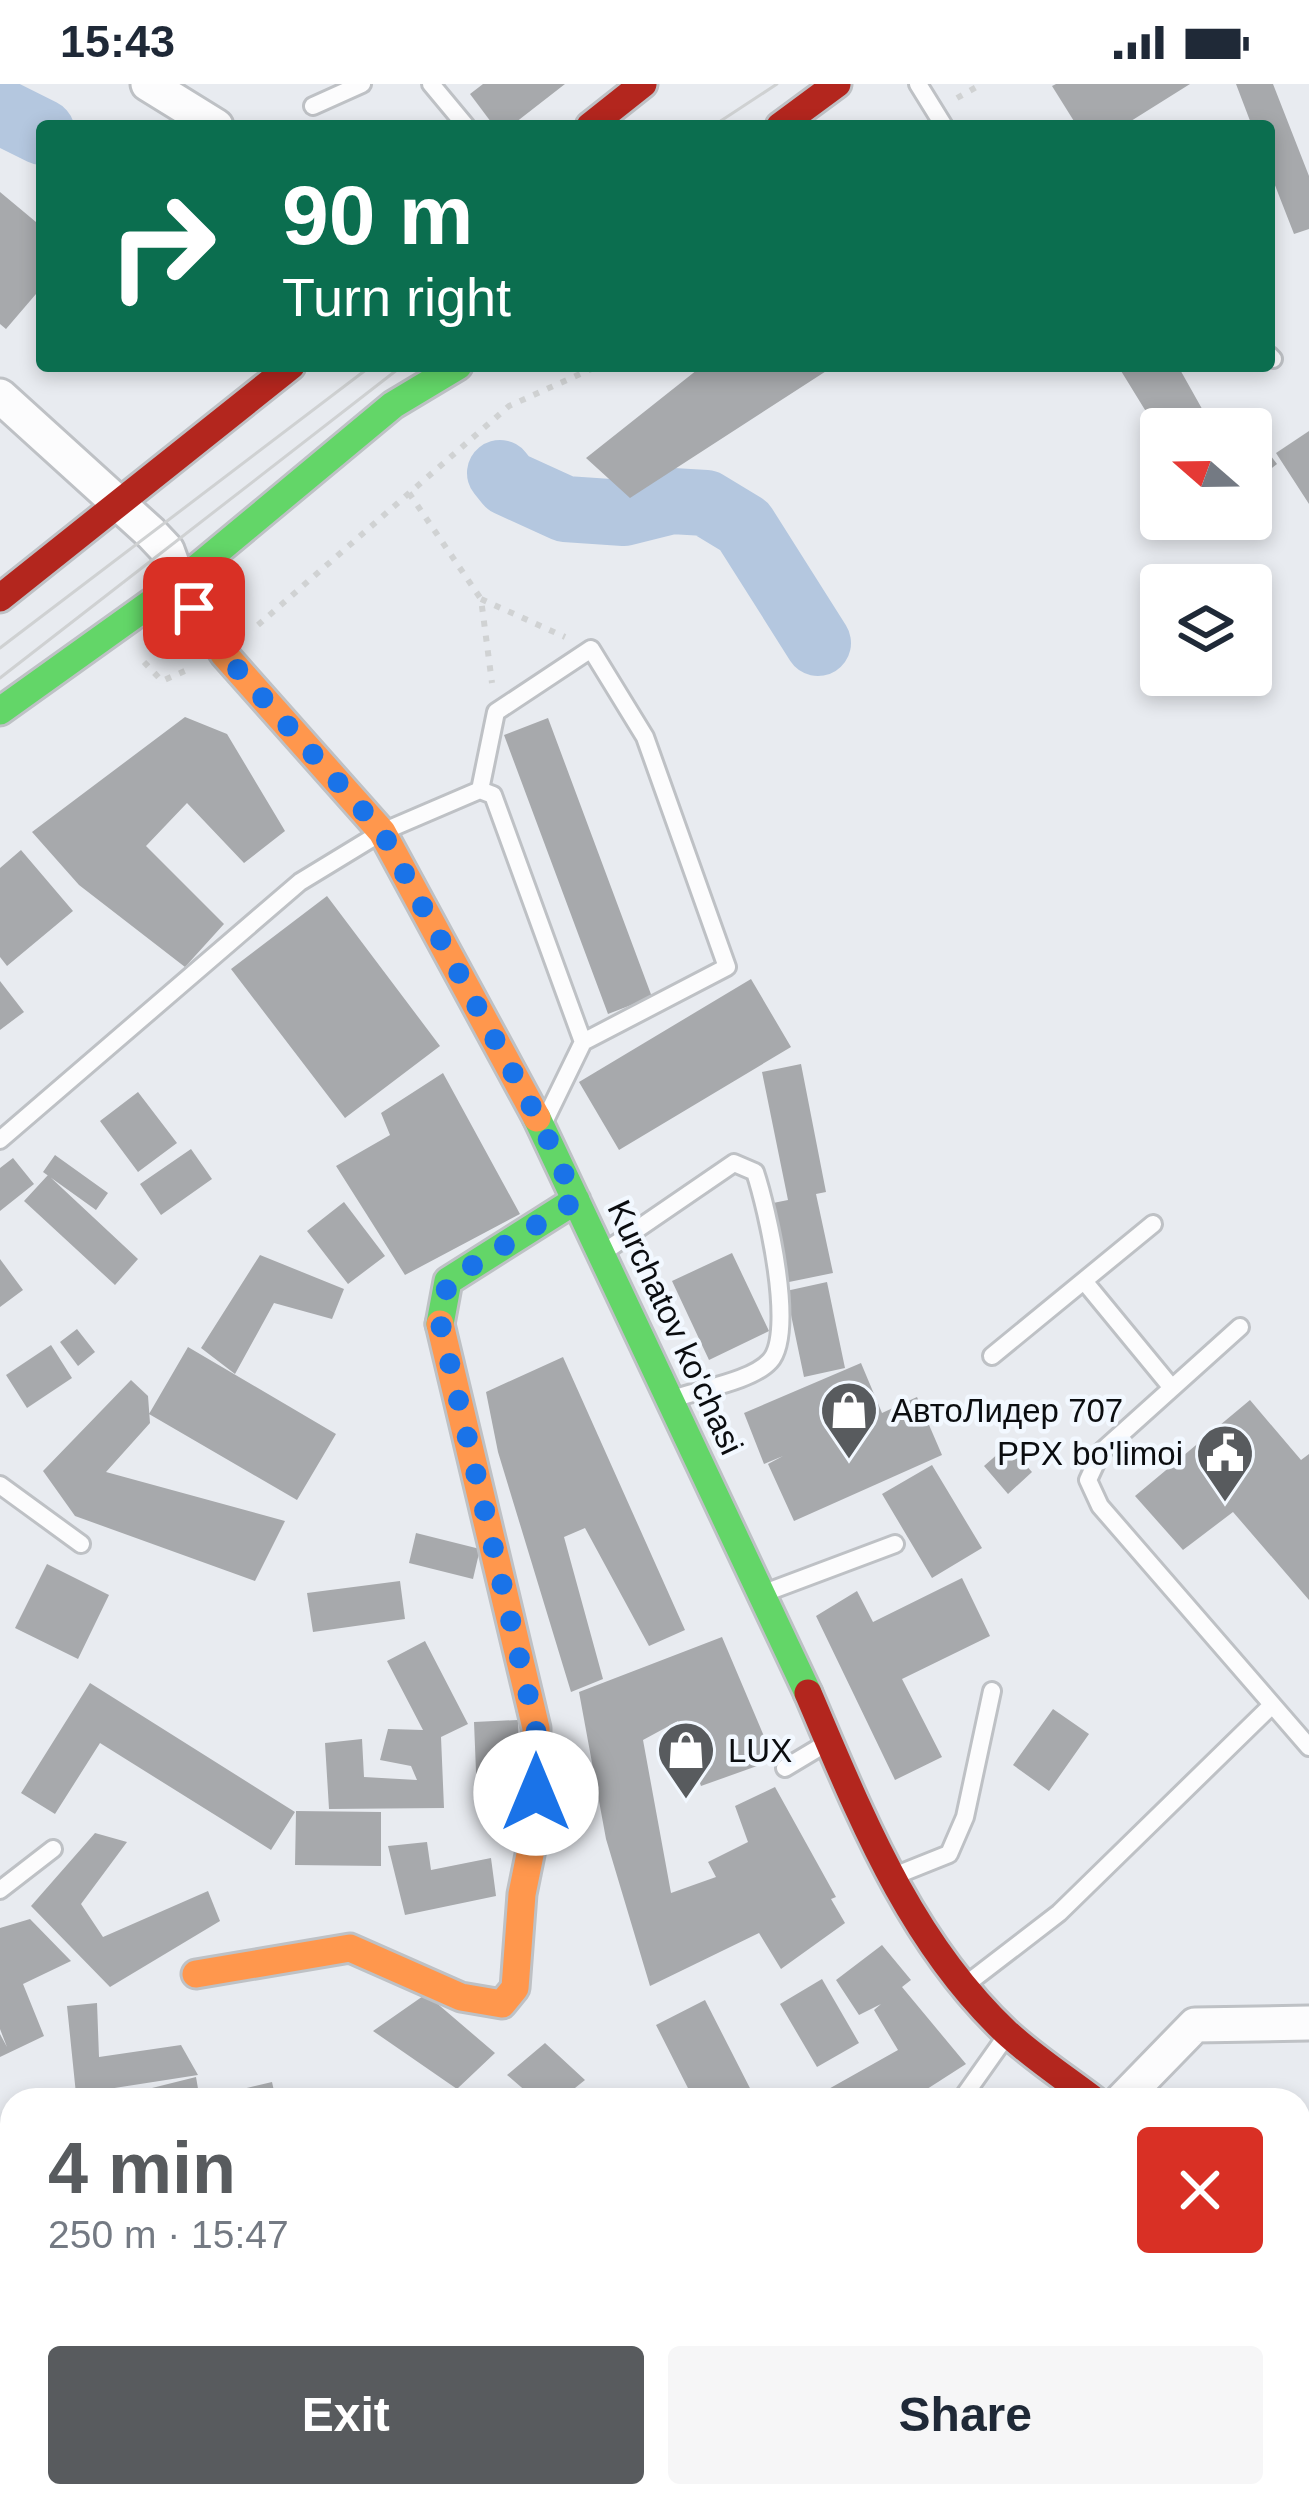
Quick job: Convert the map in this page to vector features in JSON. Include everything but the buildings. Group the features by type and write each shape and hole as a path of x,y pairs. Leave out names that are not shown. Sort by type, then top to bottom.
{"main road":[{"path":"598,120 643,84"},
{"path":"788,120 837,84"},
{"path":"0,598 284,372"},
{"path":"0,710 179,584 392,405 448,372"},
{"name":"Kurchatov ko'chasi","path":"179,584 224,654 382,832 542,1126 669,1401 765,1593 888,1878 964,1986 1008,2034 1078,2088"},
{"path":"196,1975 350,1948 461,1997 502,2005 514,1988 521,1894 536,1825 536,1728 440,1322 448,1281 576,1200"}],"street":[{"path":"148,84 206,120"},
{"path":"0,396 167,550 179,584"},
{"path":"1134,2088 1195,2025 1309,2023"}],"lane":[{"path":"313,106 362,84"},
{"path":"431,84 461,120"},
{"path":"918,84 940,120"},
{"path":"480,790 496,712 591,649 645,737 727,967 583,1042 542,1126"},
{"path":"0,1140 300,882 382,832 480,790 493,795 583,1042"},
{"path":"600,1254 734,1163 755,1172 770,1217 781,1346 767,1365 669,1401"},
{"path":"992,1356 1153,1224"},
{"path":"1084,1281 1172,1388"},
{"path":"1240,1327 1101,1452 1088,1480 1100,1506 1309,1748"},
{"path":"0,1485 81,1544"},
{"path":"765,1593 895,1544"},
{"path":"888,1878 949,1854 965,1817 992,1691"},
{"path":"964,1986 1059,1913 1272,1705"},
{"path":"784,1768 826,1743"},
{"path":"0,1890 53,1849"},
{"path":"970,2088 1008,2034"}],"path":[{"path":"410,494 481,599 496,712"},
{"path":"481,599 591,649"}],"waterway":[{"path":"0,111 36,129"},
{"path":"500,473 508,483 565,509 624,513 672,501 706,503 744,526 818,643"}],"tram line":[{"path":"722,120 777,84"},
{"path":"0,648 363,372"},
{"path":"0,678 394,372"}],"traffic: fast":[{"path":"0,711 179,583 393,405 448,372"},
{"path":"537,1118 808,1693"},
{"path":"440,1324 448,1281 576,1200"}],"traffic: slow":[{"path":"179,583 224,654 382,832 537,1118"},
{"path":"196,1974 350,1948 461,1997 502,2004 515,1988 522,1894 536,1825 536,1728 440,1324"}],"traffic: jam":[{"path":"598,120 643,84"},
{"path":"788,120 837,84"},
{"path":"0,598 283,372"},
{"path":"808,1693 890,1873 941,1957 1006,2032 1078,2088"}],"place":[{"name":"АвтоЛидер 707","path":"849,1461"},
{"name":"PPX bo'limoi","path":"1225,1504"},
{"name":"LUX","path":"686,1801"}],"route":[{"path":"194,608 224,654 382,832 542,1126 576,1200 448,1281 440,1322 536,1728 536,1793"}]}
